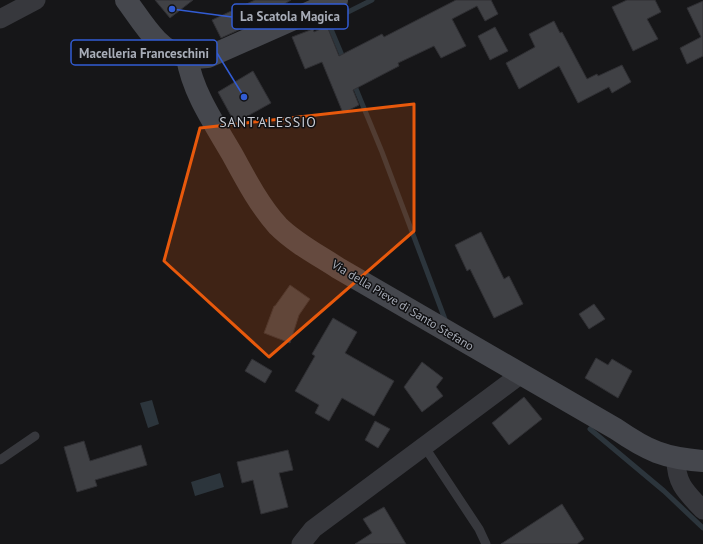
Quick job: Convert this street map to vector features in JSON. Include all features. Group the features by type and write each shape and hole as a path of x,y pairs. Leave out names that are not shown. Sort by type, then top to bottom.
{"street":[{"path":"0,19 36,0"},
{"path":"126,0 158,42 173,53 187,58 208,57 337,0"},
{"name":"Via della Pieve di Santo Stefano","path":"187,58 190,74 200,98 251,188 279,226 298,241 338,268 616,429 643,447 676,459 703,461"},
{"path":"301,544 313,529 520,374"},
{"path":"676,459 676,472 680,483 703,510"}],"lane":[{"path":"0,460 35,436"},
{"path":"424,446 479,529 486,544"}],"highlighted area":[{"path":"414,104 414,231 269,357 164,261 200,128"}],"shaded area":[{"path":"152,400 159,424 148,428 140,403"},
{"path":"220,473 224,487 195,496 191,482"}],"building":[{"path":"155,0 193,0 170,18"},
{"path":"255,0 291,0 268,14 269,16 221,38 212,20"},
{"path":"456,0 491,0 498,14 485,21 477,6 452,19 466,46 441,58 434,46 398,63 399,66 353,90 359,105 343,113 322,62 305,69 292,37 313,29 314,32 327,26 339,56 382,34 384,37"},
{"path":"627,0 655,0 661,12 647,19 658,39 633,51 612,7"},
{"path":"703,1 703,56 687,64 680,48 701,37 687,8"},
{"path":"554,21 560,33 562,32 587,79 597,74 598,76 622,65 631,82 612,93 609,87 578,103 559,66 519,89 506,63 535,47 529,34"},
{"path":"495,27 508,51 490,60 478,36"},
{"path":"253,71 271,103 235,123 218,92"},
{"path":"481,232 504,279 509,276 523,304 494,318 470,269 467,271 455,245"},
{"path":"290,285 310,299 299,315 290,343 264,333 274,306"},
{"path":"594,304 605,319 589,329 579,314"},
{"path":"333,318 357,332 345,353 394,381 374,416 342,398 329,421 315,413 319,405 295,391 315,356 312,354"},
{"path":"596,358 608,365 612,359 632,371 618,398 585,378"},
{"path":"252,359 272,371 265,383 245,371"},
{"path":"422,362 443,378 436,387 443,396 422,412 404,387"},
{"path":"524,397 542,419 509,445 492,423"},
{"path":"375,421 390,429 378,448 365,440"},
{"path":"84,441 90,461 141,445 147,465 95,480 97,486 77,492 64,447"},
{"path":"288,450 293,470 279,473 288,507 261,514 253,480 242,483 237,462"},
{"path":"562,504 584,539 577,544 501,544"},
{"path":"384,507 406,544 355,544 372,533 363,519"}],"waterway":[{"path":"344,60 328,22 372,0"},
{"path":"354,84 382,152 446,322"},
{"path":"590,429 664,491 703,528"}],"place":[{"name":"La Scatola Magica","path":"172,9"},
{"name":"Macelleria Franceschini","path":"244,97"}],"district":[{"name":"SANT'ALESSIO","path":"268,122"}]}
